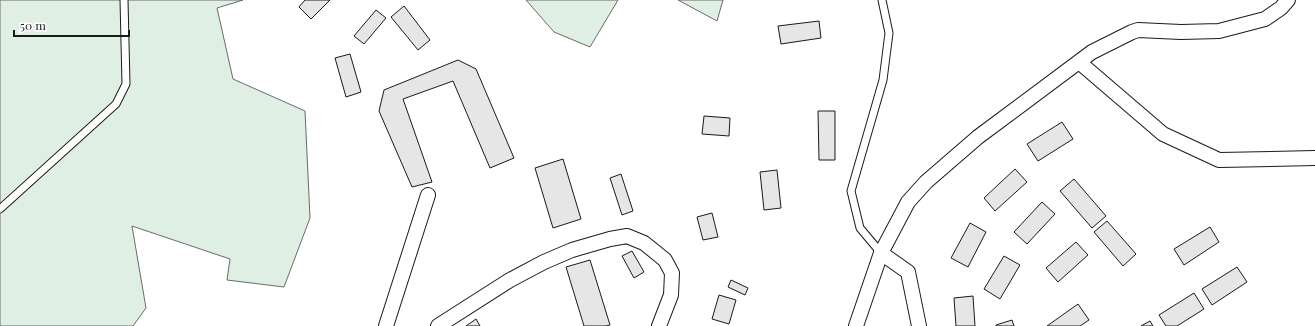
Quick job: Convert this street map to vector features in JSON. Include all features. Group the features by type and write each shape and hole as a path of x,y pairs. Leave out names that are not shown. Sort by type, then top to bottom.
{"street":[{"path":"856,326 881,253 908,202 926,182 978,136 1092,52 1138,30 1181,32 1219,31 1265,19 1281,8 1288,0"},
{"path":"1080,62 1163,134 1219,160 1315,158"},
{"path":"386,326 428,195"},
{"path":"438,326 510,280 544,262 572,250 610,239 627,236 644,243 665,260 672,273 671,295 659,326"},
{"path":"881,253 908,272 919,326"}],"lane":[{"path":"0,209 116,104 126,84 124,0"},
{"path":"881,253 860,228 850,191 883,80 889,33 882,0"}],"green space":[{"path":"0,0 243,0 217,8 233,79 305,111 310,218 284,287 227,280 230,259 132,226 146,308 133,326 0,326"},
{"path":"526,0 618,0 590,47 554,32"},
{"path":"678,0 723,0 717,21"}],"building":[{"path":"305,0 330,0 311,19 299,7"},
{"path":"404,6 430,40 418,50 391,17"},
{"path":"376,10 386,18 364,44 354,36"},
{"path":"819,21 821,38 781,44 778,26"},
{"path":"350,54 361,92 346,97 335,58"},
{"path":"458,60 476,69 514,158 490,168 453,81 403,99 432,182 412,187 379,111 384,90"},
{"path":"818,111 835,111 835,160 819,160"},
{"path":"704,116 730,118 729,136 702,134"},
{"path":"1062,122 1073,139 1038,161 1027,144"},
{"path":"563,159 581,219 553,228 535,168"},
{"path":"1015,169 1027,182 995,211 984,198"},
{"path":"777,170 781,208 764,210 760,172"},
{"path":"621,174 633,211 622,215 610,178"},
{"path":"1074,179 1106,216 1092,228 1060,191"},
{"path":"1042,202 1055,214 1027,244 1014,232"},
{"path":"712,213 718,237 703,240 697,217"},
{"path":"1107,221 1136,254 1123,266 1094,232"},
{"path":"970,223 986,232 968,267 951,258"},
{"path":"1210,227 1219,242 1184,265 1174,249"},
{"path":"1076,242 1088,255 1058,282 1046,268"},
{"path":"632,251 644,272 634,278 622,256"},
{"path":"1004,256 1020,265 1000,299 984,289"},
{"path":"590,260 610,325 584,326 566,267"},
{"path":"1237,267 1247,282 1212,305 1202,289"},
{"path":"731,280 748,288 745,295 728,287"},
{"path":"1194,293 1204,309 1177,326 1166,326 1159,315"},
{"path":"719,295 736,300 729,324 712,319"},
{"path":"973,296 975,326 956,326 954,298"},
{"path":"1078,304 1089,320 1080,326 1047,326"},
{"path":"476,319 480,326 466,326"},
{"path":"1012,320 1014,326 996,326 996,325"},
{"path":"1150,321 1153,326 1141,326"}]}
